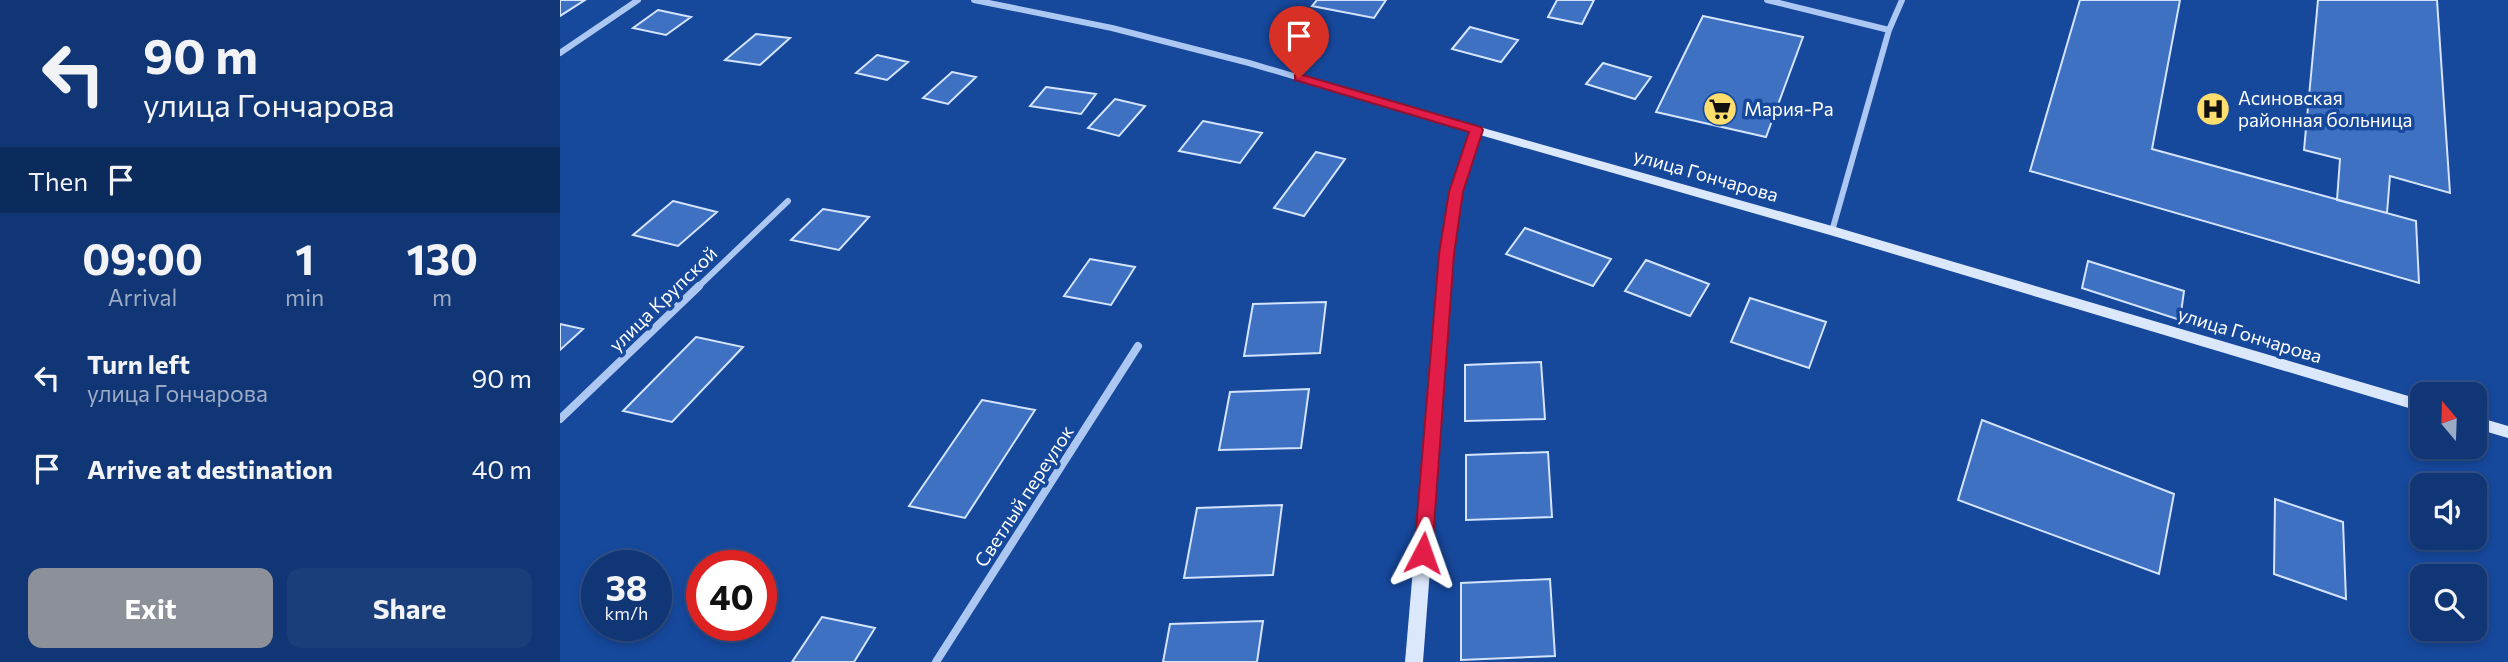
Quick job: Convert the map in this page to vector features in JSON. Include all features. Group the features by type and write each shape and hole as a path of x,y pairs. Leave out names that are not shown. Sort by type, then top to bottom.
{"street":[{"path":"560,53 638,0"},
{"name":"улица Гончарова","path":"974,0 1112,28 1224,56 1832,231 2410,402"},
{"path":"1767,0 1889,30"},
{"path":"1832,231 1889,30 1902,0"},
{"path":"1414,662 1447,254 1456,192 1476,130"},
{"name":"улица Крупской","path":"560,419 788,201"},
{"name":"Светлый переулок","path":"936,662 1138,346"},
{"path":"2487,426 2508,432"}],"building":[{"path":"560,0 585,0 560,16"},
{"path":"1317,0 1386,0 1374,18 1312,6"},
{"path":"1557,0 1594,0 1582,24 1548,17"},
{"path":"2080,0 2180,0 2152,149 2416,221 2419,283 2030,171"},
{"path":"2318,0 2437,0 2450,193 2390,176 2387,213 2337,200 2340,159 2304,150"},
{"path":"658,10 691,17 666,35 633,28"},
{"path":"1703,16 1803,37 1766,137 1656,112"},
{"path":"1470,27 1518,40 1501,62 1452,49"},
{"path":"756,34 790,38 760,65 725,60"},
{"path":"877,55 908,62 887,80 856,73"},
{"path":"1603,63 1651,77 1635,99 1586,84"},
{"path":"952,72 976,77 948,104 923,98"},
{"path":"1046,87 1096,94 1081,114 1030,106"},
{"path":"1115,99 1145,106 1119,136 1088,128"},
{"path":"1203,121 1262,133 1240,163 1179,151"},
{"path":"1316,152 1345,159 1304,216 1274,208"},
{"path":"673,201 717,212 678,246 633,235"},
{"path":"823,209 869,217 839,250 791,240"},
{"path":"1525,228 1611,259 1593,286 1506,254"},
{"path":"1090,259 1135,267 1111,305 1064,296"},
{"path":"1646,260 1709,284 1690,316 1625,291"},
{"path":"2088,261 2184,291 2180,320 2082,288"},
{"path":"1750,298 1826,322 1809,368 1731,342"},
{"path":"1326,302 1320,353 1244,356 1253,304"},
{"path":"560,324 583,329 560,350"},
{"path":"696,337 743,347 672,422 623,411"},
{"path":"1541,362 1545,419 1465,421 1465,365"},
{"path":"1309,389 1301,448 1219,450 1230,392"},
{"path":"982,400 1035,410 965,518 909,506"},
{"path":"1982,420 2174,494 2159,574 1958,500"},
{"path":"1548,452 1552,517 1466,520 1466,455"},
{"path":"2275,499 2343,522 2346,599 2274,574"},
{"path":"1282,505 1273,575 1184,578 1197,508"},
{"path":"1550,579 1555,656 1461,660 1461,583"},
{"path":"822,617 875,628 854,662 792,662"},
{"path":"1263,621 1257,662 1163,662 1170,624"}],"place":[{"name":"Мария-Ра","path":"1720,109"},
{"name":"Асиновская районная больница","path":"2213,109"}],"route":[{"path":"1299,78 1476,130 1456,192 1447,254 1423,553"}]}
